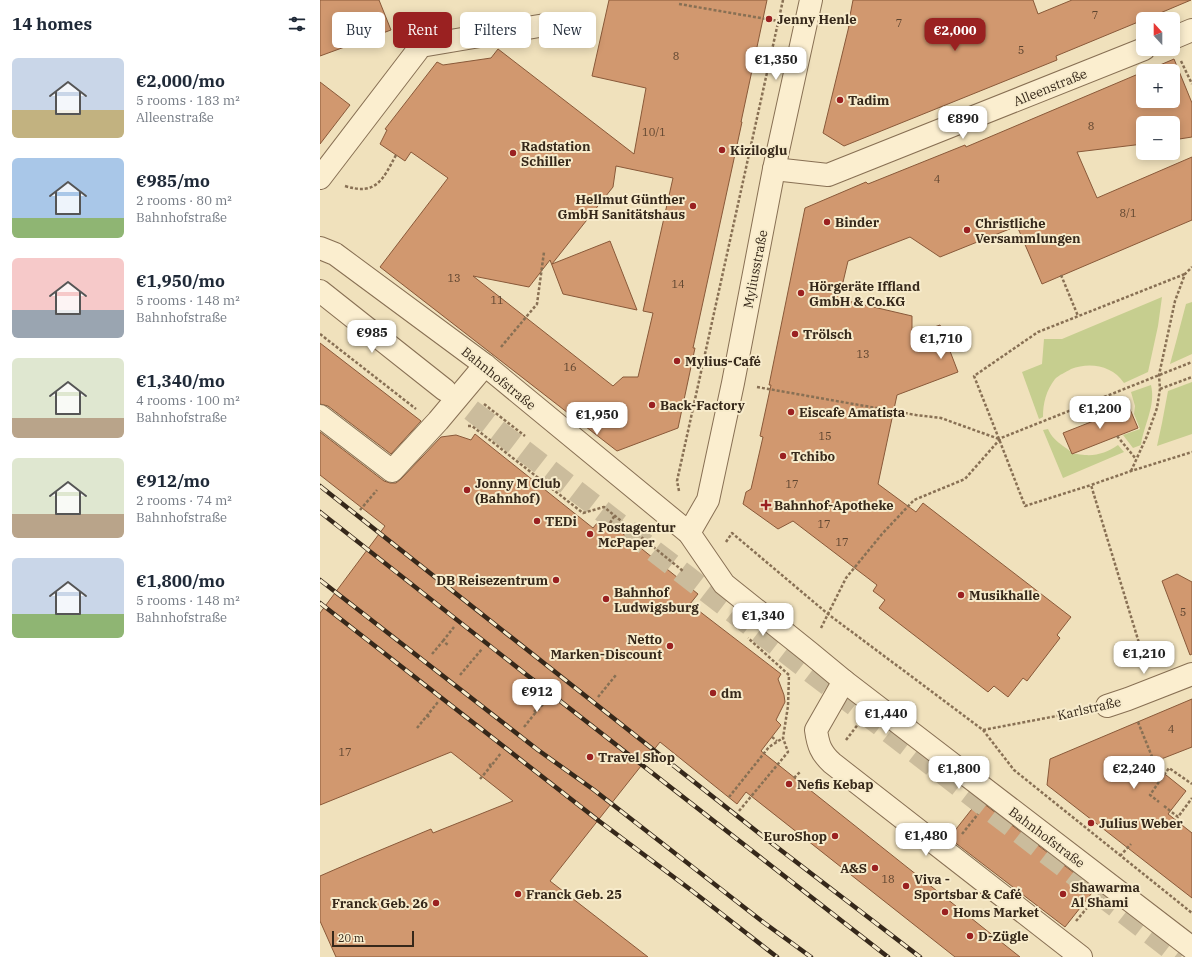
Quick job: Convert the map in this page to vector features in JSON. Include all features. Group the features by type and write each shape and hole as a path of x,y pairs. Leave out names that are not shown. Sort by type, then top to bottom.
{"street":[{"name":"Myliusstraße","path":"689,533 708,500 733,383 774,169 811,0"},
{"path":"322,175 421,46 539,26"},
{"path":"1180,43 1192,30"},
{"name":"Alleenstraße","path":"774,169 828,175 1136,52"},
{"name":"Bahnhofstraße","path":"320,248 335,254 485,365 689,533 710,566 724,584 844,681 1192,948"},
{"path":"320,291 455,389"},
{"path":"320,416 392,471 438,421 455,389 485,365"},
{"name":"Karlstraße","path":"1107,706 1154,690 1192,674"},
{"path":"844,681 816,730 819,746 832,763 1081,957"}],"path":[{"path":"680,496 677,481 783,0"},
{"path":"679,4 778,21"},
{"path":"1180,56 1192,84"},
{"path":"322,175 346,186 358,189 374,187 383,179 396,155"},
{"path":"485,365 537,304 544,252"},
{"path":"1192,267 1185,274 1038,332 974,376 1025,506 1192,452"},
{"path":"1131,471 1147,436 1157,408 1160,389 1159,375 1176,301 1185,274"},
{"path":"1061,275 1078,316"},
{"path":"320,334 418,410 438,421 472,426 583,513 604,507 687,575"},
{"path":"809,652 846,578 882,534 914,500 965,479 999,439 1192,362"},
{"path":"1160,389 1192,377"},
{"path":"733,383 916,416 941,418 999,439"},
{"path":"455,389 525,436"},
{"path":"1090,403 1103,417"},
{"path":"1117,436 1136,459"},
{"path":"1091,485 1154,690"},
{"path":"360,510 371,496"},
{"path":"610,523 615,515"},
{"path":"710,566 732,533 828,614 983,730 1014,770 1192,913"},
{"path":"432,654 454,627"},
{"path":"739,811 788,752 783,738 788,706 789,675 745,636"},
{"path":"443,641 448,645"},
{"path":"460,675 473,662 482,648"},
{"path":"598,697 616,675"},
{"path":"1128,699 1161,779"},
{"path":"524,727 535,711 547,700"},
{"path":"417,728 438,702"},
{"name":"Karlstraße","path":"983,730 1107,706"},
{"path":"427,715 430,718"},
{"path":"772,737 777,742"},
{"path":"729,797 769,746 783,738"},
{"path":"480,779 490,765 502,753"},
{"path":"1159,802 1150,795 1169,768 1192,784"},
{"path":"947,852 1014,770"},
{"path":"794,778 801,771"},
{"path":"1164,806 1178,817 1192,798"},
{"path":"1120,856 1131,844"},
{"path":"1060,941 1107,883"}],"green space":[{"path":"1162,297 1158,326 1148,372 1124,383 1113,372 1100,367 1085,366 1071,369 1055,379 1049,388 1043,417 1039,419 1022,372 1042,364 1044,339 1062,339"},
{"path":"1192,302 1192,354 1170,364 1186,304"},
{"path":"1192,382 1192,434 1157,446 1168,391"},
{"path":"1151,385 1151,408 1141,445 1133,448 1123,435 1140,429 1134,414 1135,406 1131,392"},
{"path":"1048,429 1054,438 1072,454 1098,454 1106,452 1118,445 1124,452 1063,478 1043,430"}],"building":[{"path":"320,0 379,0 384,12 332,12 332,48 342,48 320,56"},
{"path":"609,0 767,0 693,348 695,348 678,428 617,451 380,267 448,178 411,152 405,161 380,144 387,130 385,129 437,62 443,65 491,58 498,49 634,154 646,88 592,76","holes":["616,166 673,178 643,311 653,313 638,377 623,377 613,386 473,276 529,287 550,260 563,294 637,310 610,241 552,264 613,187"]},
{"path":"853,0 1033,0 1038,14 1072,0 1191,0 1163,12 1136,12 1136,23 1056,56 1057,60 844,146 823,133"},
{"path":"385,15 391,30 385,32"},
{"path":"1174,59 1176,64 1162,64"},
{"path":"1180,74 1192,103 1192,137 1180,139 1180,116 1136,116 1136,145 1077,152 1097,198 1192,157 1192,220 1042,284 1017,226 940,257 910,237 848,261 839,299 912,316 912,335 940,325 958,372 897,395 878,484 916,512 923,503 1071,617 1057,635 1060,638 1027,681 1023,678 1008,697 994,686 988,692 879,608 885,600 873,591 877,585 793,521 778,529 743,504 746,492 751,489 763,437 760,436 771,385 769,385 805,208 866,182 868,184 965,145 966,147 1136,75 1136,108 1180,108"},
{"path":"320,82 350,105 320,144"},
{"path":"320,343 421,421 391,454 328,406 320,404"},
{"path":"1129,407 1138,428 1072,454 1063,433"},
{"path":"320,432 384,481 390,483 396,483 401,479 441,437 456,435 471,440 475,434 593,528 602,517 698,594 690,604 781,674 778,679 785,702 776,720 781,725 761,751 1020,957 955,957 746,792 737,804 660,742 550,881 648,957 336,957 320,921 320,876 431,829 433,833 513,801 451,752 320,805 320,613 385,526 320,475"},
{"path":"1177,574 1192,582 1192,654 1190,655 1162,581"},
{"path":"1192,699 1192,747 1151,763 1186,791 1168,814 1192,833 1192,898 1047,785 1050,759"},
{"path":"979,800 1095,889 1065,927 949,838"}],"tunnel":[{"path":"445,390 1181,957"}],"railway":[{"path":"320,486 765,838 920,957"},
{"path":"320,512 888,957"},
{"path":"320,580 538,750 594,790 763,922 811,957"},
{"path":"320,603 599,821 777,957"}],"place":[{"name":"Jenny Henle","path":"769,19"},
{"name":"Tadim","path":"840,100"},
{"name":"Kiziloglu","path":"722,150"},
{"name":"Radstation Schiller","path":"513,153"},
{"name":"Hellmut Günther GmbH Sanitätshaus","path":"693,206"},
{"name":"Binder","path":"827,222"},
{"name":"Christliche Versammlungen","path":"967,230"},
{"name":"Hörgeräte Iffland GmbH & Co.KG","path":"801,293"},
{"name":"Trölsch","path":"795,334"},
{"name":"Mylius-Café","path":"677,361"},
{"name":"Back-Factory","path":"652,405"},
{"name":"Eiscafe Amatista","path":"791,412"},
{"name":"Tchibo","path":"783,456"},
{"name":"Jonny M Club (Bahnhof)","path":"467,490"},
{"name":"Bahnhof-Apotheke","path":"766,505"},
{"name":"TEDi","path":"537,521"},
{"name":"Postagentur McPaper","path":"590,534"},
{"name":"DB Reisezentrum","path":"556,580"},
{"name":"Musikhalle","path":"961,595"},
{"name":"Bahnhof Ludwigsburg","path":"606,599"},
{"name":"Netto Marken-Discount","path":"670,646"},
{"name":"dm","path":"713,693"},
{"name":"Travel Shop","path":"590,757"},
{"name":"Nefis Kebap","path":"789,784"},
{"name":"Julius Weber","path":"1091,823"},
{"name":"EuroShop","path":"835,836"},
{"name":"A&S","path":"875,868"},
{"name":"Viva - Sportsbar & Café","path":"906,886"},
{"name":"Franck Geb. 25","path":"518,894"},
{"name":"Shawarma Al Shami","path":"1063,894"},
{"name":"Franck Geb. 26","path":"436,903"},
{"name":"Homs Market","path":"945,912"},
{"name":"D-Zügle","path":"970,936"}]}
